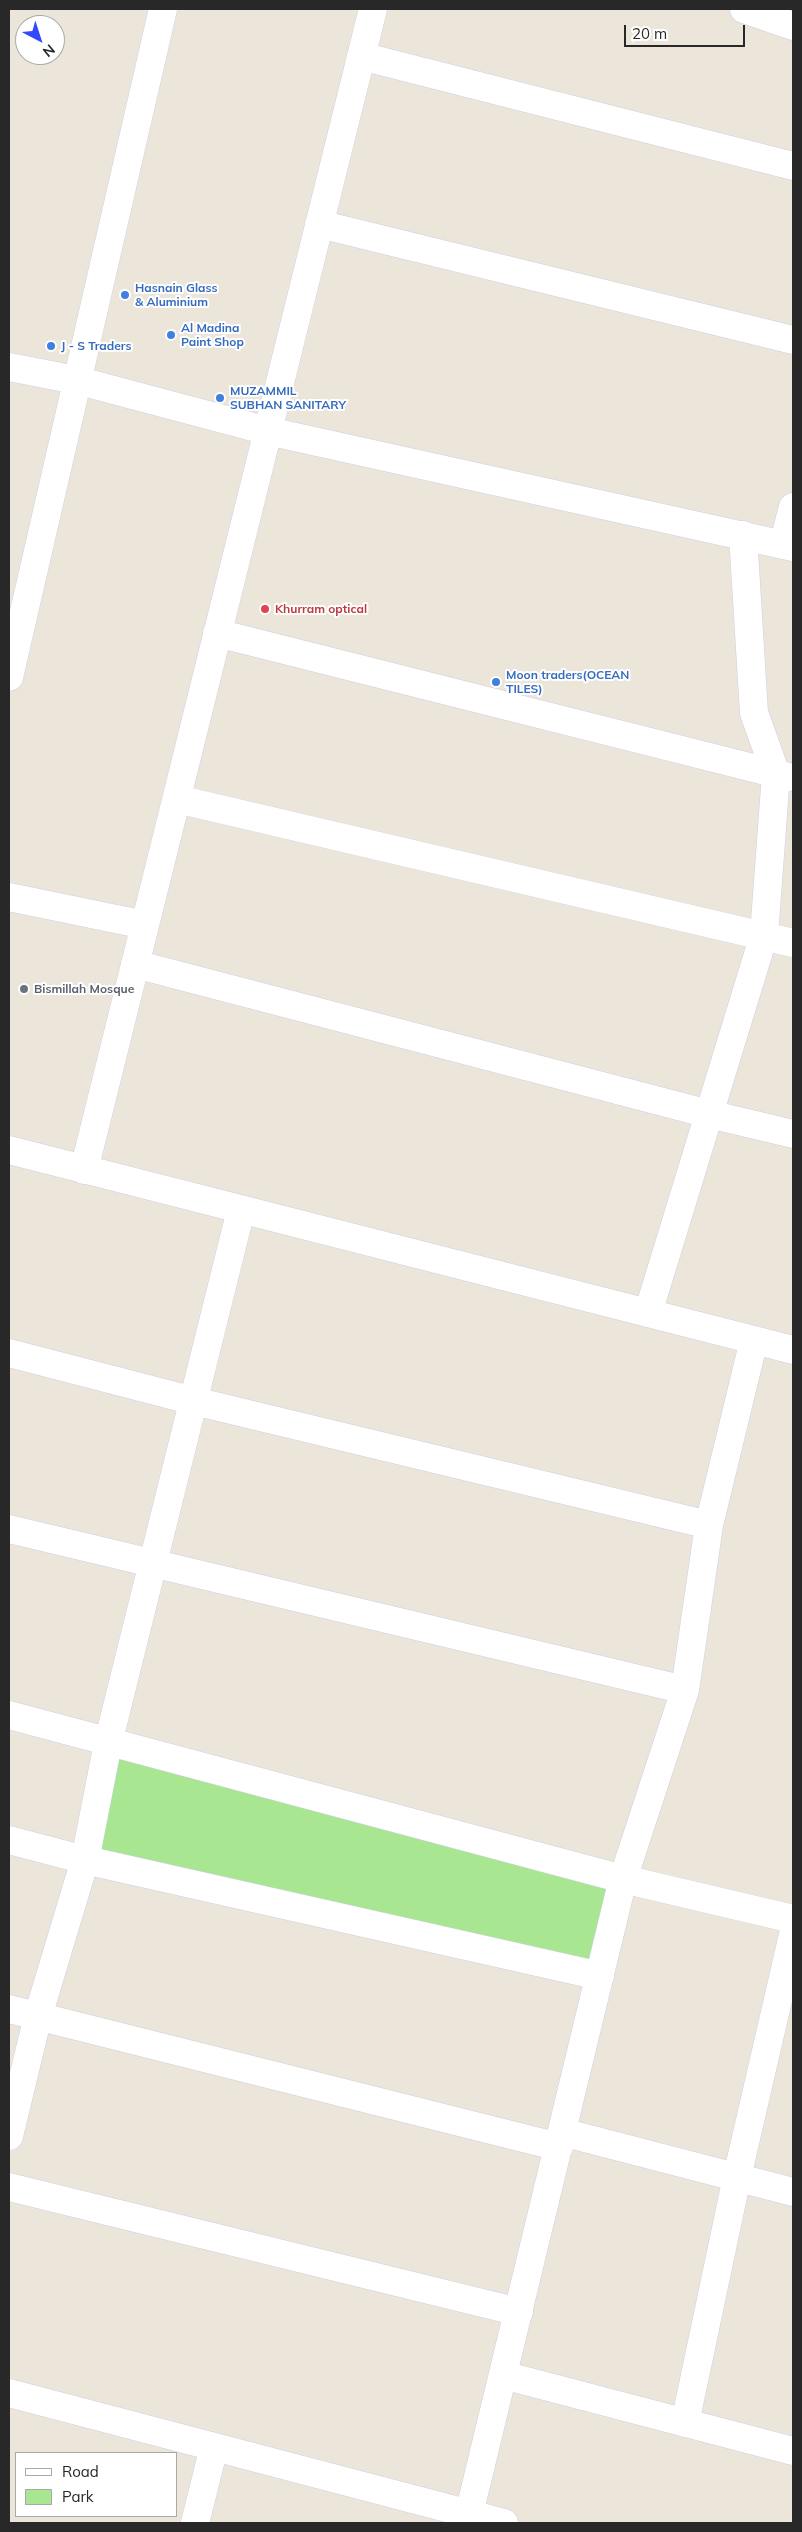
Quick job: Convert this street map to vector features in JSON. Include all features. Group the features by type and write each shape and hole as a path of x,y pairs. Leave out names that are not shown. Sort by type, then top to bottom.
{"street":[{"path":"9,677 163,9"},
{"path":"84,1170 373,9"},
{"path":"744,9 793,26"},
{"path":"361,56 793,166"},
{"path":"319,224 793,340"},
{"path":"9,367 76,380 268,431 788,546 793,507"},
{"path":"648,1313 764,935 785,776 754,713 743,535"},
{"path":"217,633 785,776"},
{"path":"176,799 793,943"},
{"path":"9,898 145,925"},
{"path":"135,964 709,1114 793,1134"},
{"path":"9,1150 793,1350"},
{"path":"9,2136 38,2016 85,1860 108,1743 241,1210"},
{"path":"469,2514 623,1879 685,1690 708,1525 754,1340"},
{"path":"9,1354 194,1401 708,1525"},
{"path":"9,1529 685,1690"},
{"path":"9,1715 108,1743 623,1879 793,1919"},
{"path":"9,1840 85,1860 600,1976"},
{"path":"685,2423 737,2177 793,1935"},
{"path":"9,2009 560,2139 737,2177 793,2192"},
{"path":"9,2187 519,2312"},
{"path":"503,2375 793,2451"},
{"path":"9,2393 504,2523"},
{"path":"194,2523 214,2447"}],"green space":[{"path":"108,1743 623,1879 600,1976 85,1860"}],"place":[{"name":"Hasnain Glass & Aluminium","path":"125,295"},
{"name":"Al Madina Paint Shop","path":"171,335"},
{"name":"J - S Traders","path":"51,346"},
{"name":"MUZAMMIL SUBHAN SANITARY","path":"220,398"},
{"name":"Khurram optical","path":"265,609"},
{"name":"Moon traders(OCEAN TILES)","path":"496,682"},
{"name":"Bismillah Mosque","path":"24,989"}]}
